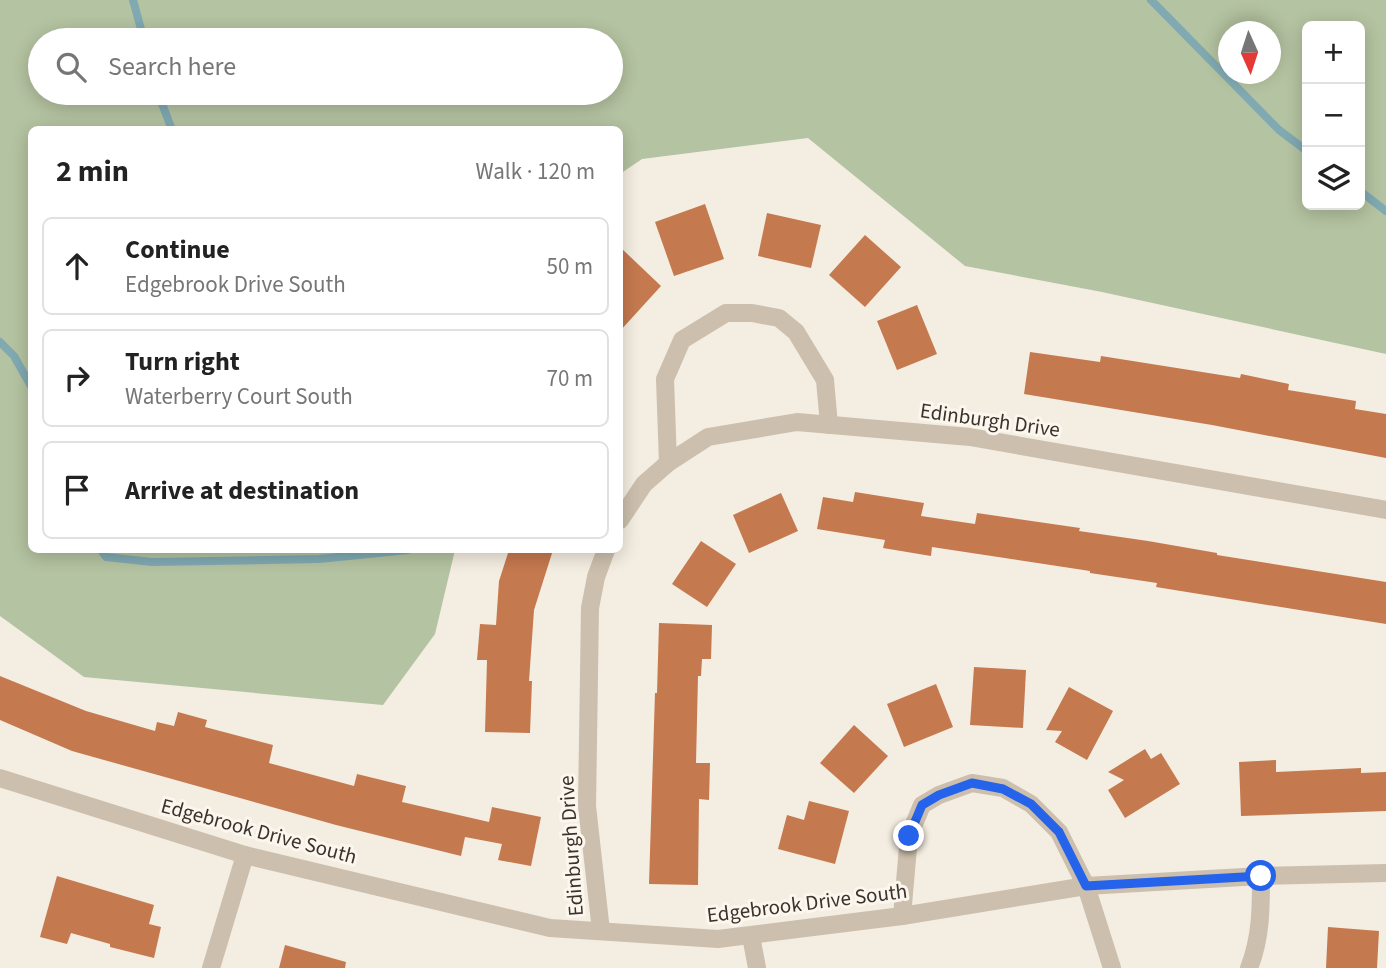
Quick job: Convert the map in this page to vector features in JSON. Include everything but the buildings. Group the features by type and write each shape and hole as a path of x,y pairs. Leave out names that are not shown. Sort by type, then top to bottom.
{"street":[{"path":"668,463 665,379 682,340 726,313 752,313 779,318 796,332 825,380 829,425"},
{"name":"Edinburgh Drive","path":"623,516 644,484 668,463 708,438 797,422 970,437 1386,510"},
{"name":"Edinburgh Drive","path":"601,932 587,806 590,608 596,577 605,553"},
{"name":"Edgebrook Drive South","path":"0,779 245,855 550,928 601,932 718,939 902,916 1086,886 1261,876 1386,873"},
{"path":"902,916 909,836 922,805 939,795 972,783 1003,789 1031,804 1059,832 1086,886 1112,968"},
{"path":"211,968 245,855"},
{"path":"1249,968 1261,922 1261,876"},
{"path":"751,936 757,968"}],"green space":[{"path":"0,0 1386,0 1386,354 1102,292 965,266 808,138 642,159 623,172 623,126 28,126 28,553 454,553 435,634 383,705 84,677 0,616"}],"waterway":[{"path":"133,0 141,28"},
{"path":"1151,0 1279,130 1302,147"},
{"path":"163,105 170,126"},
{"path":"1365,195 1386,211"},
{"path":"0,342 14,356 28,381"},
{"path":"103,553 106,557 152,562 319,559 378,553"}],"route":[{"path":"909,836 922,805 939,795 972,783 1003,789 1031,804 1059,832 1086,886 1261,876"}]}
